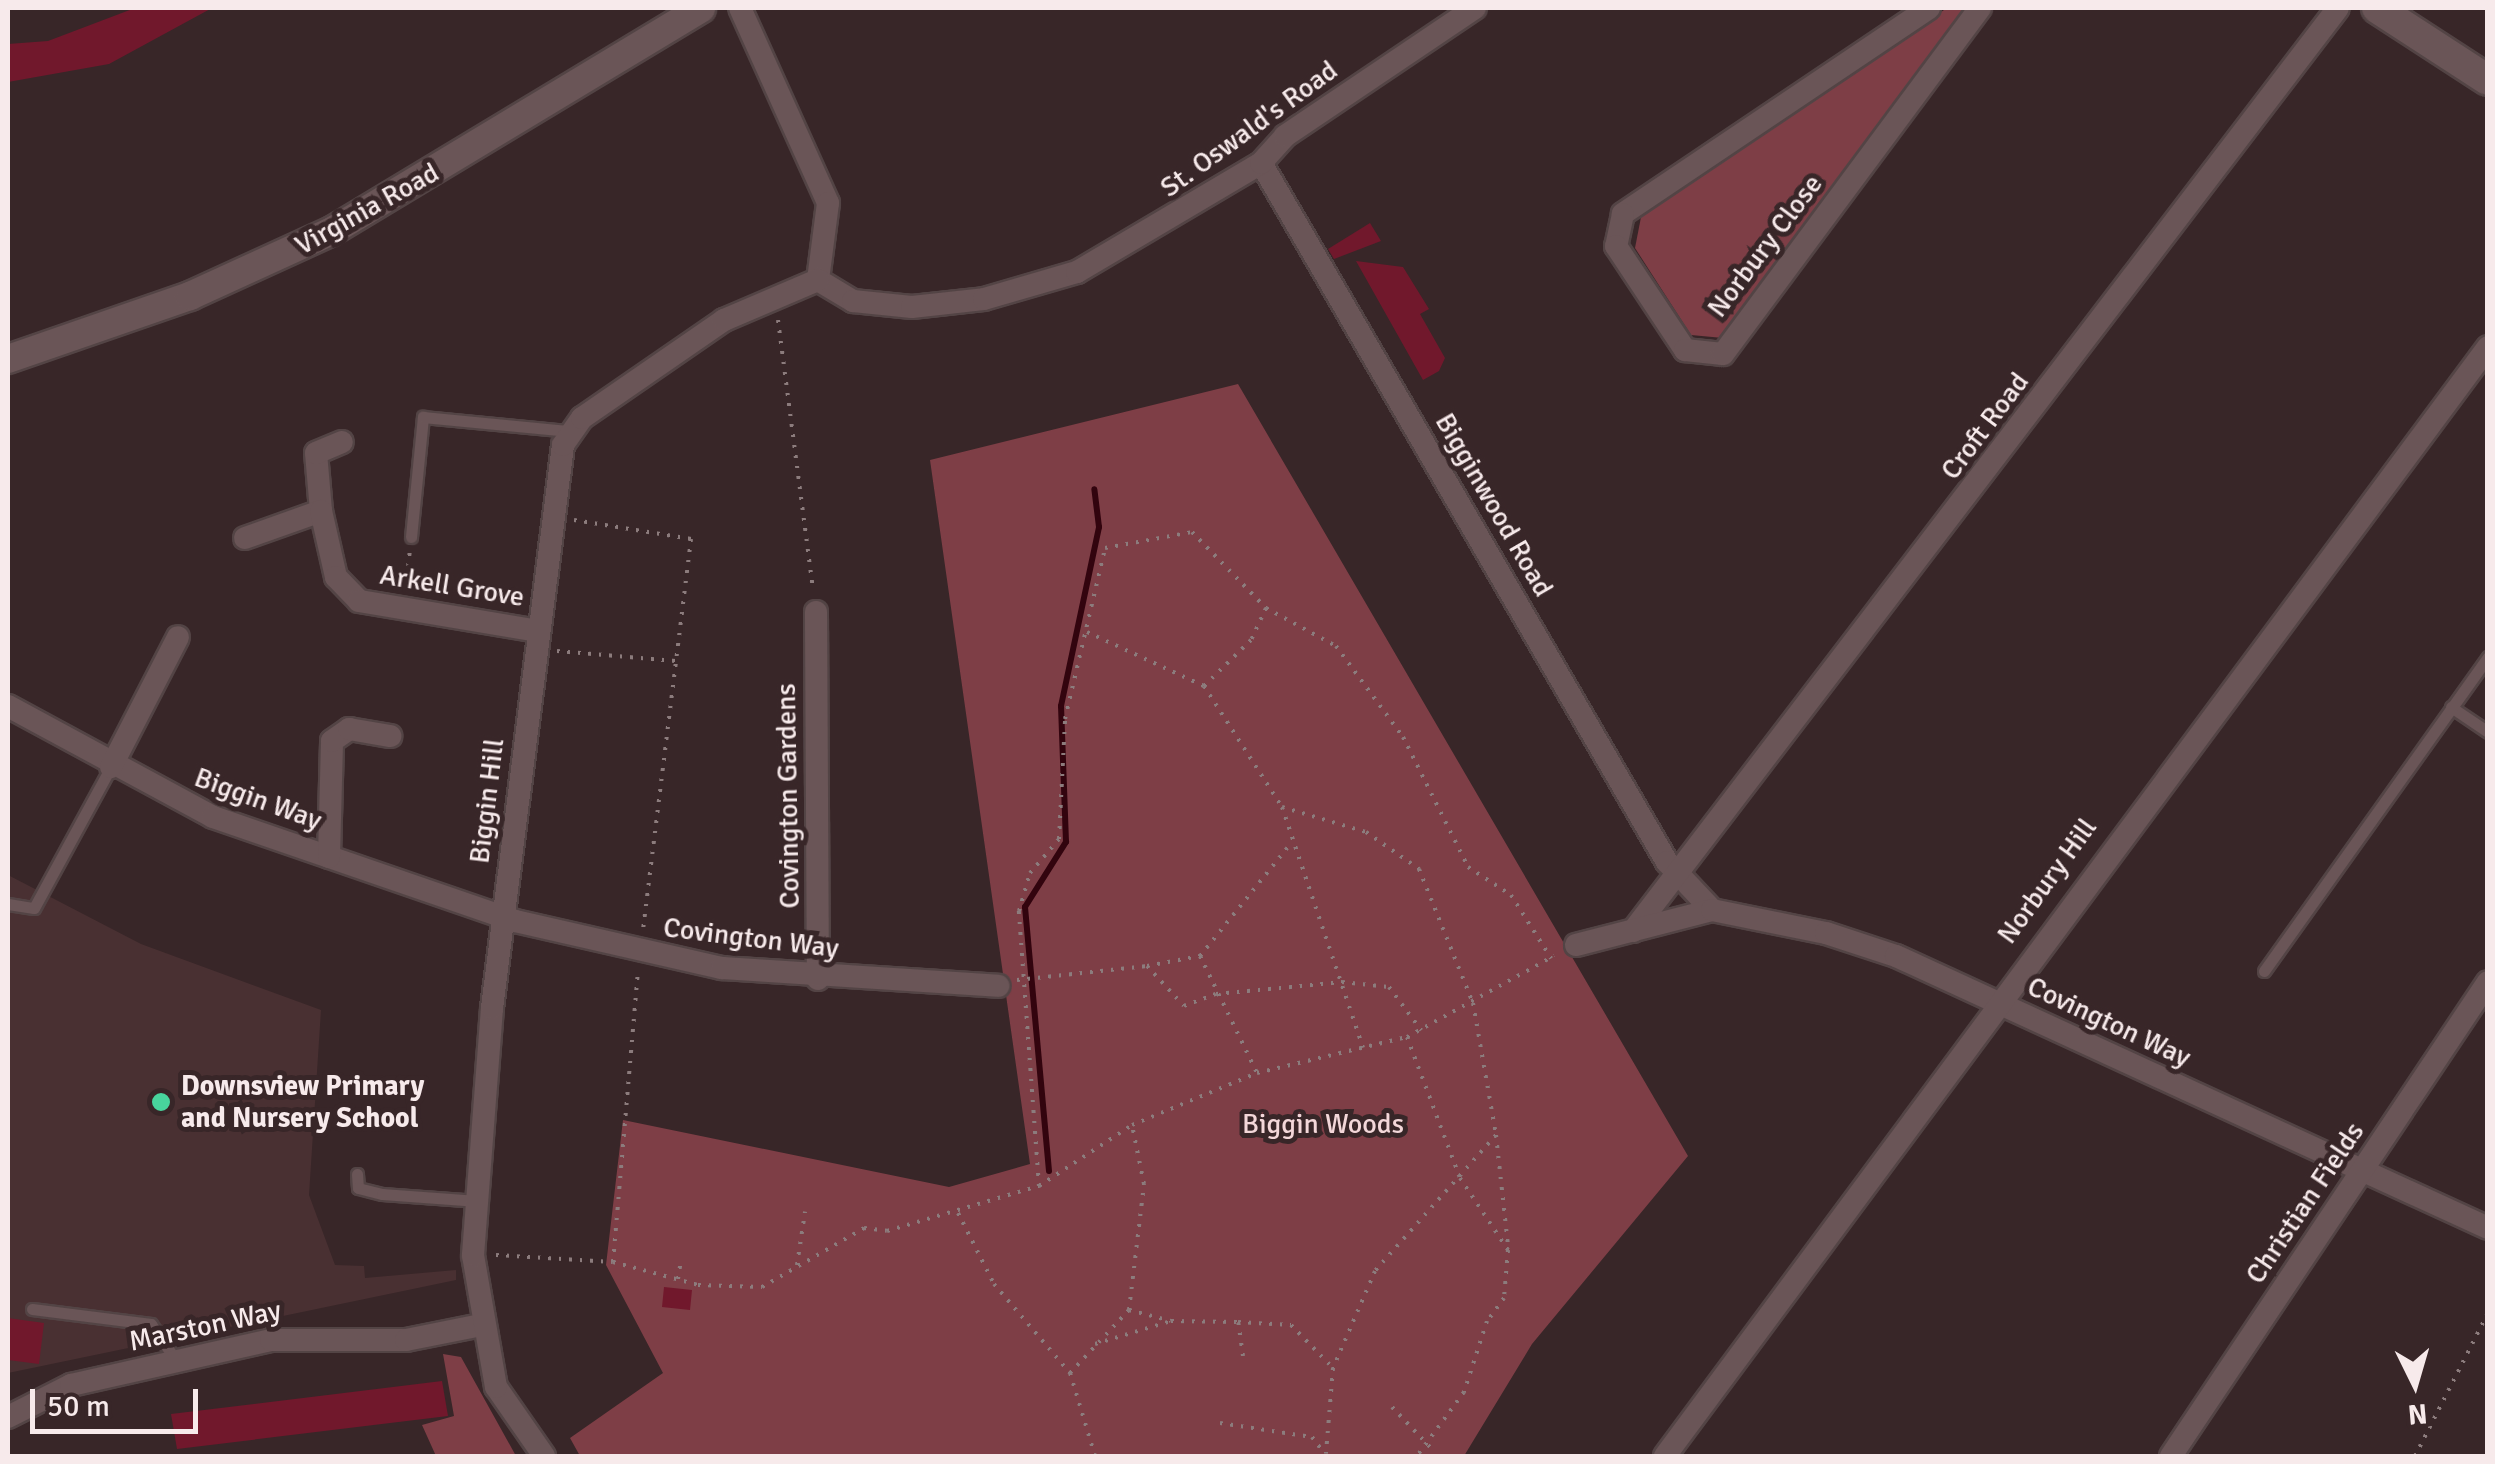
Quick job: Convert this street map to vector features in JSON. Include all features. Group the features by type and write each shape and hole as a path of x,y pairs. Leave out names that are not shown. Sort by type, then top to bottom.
{"main road":[{"path":"2377,8 2488,80"}],"street":[{"name":"Virginia Road","path":"12,350 190,296 332,231 702,8"},
{"path":"569,431 724,320 818,280 828,202 740,8"},
{"name":"St. Oswald's Road","path":"818,280 880,306 1011,294 1113,256 1261,163 1286,136 1475,8"},
{"name":"Norbury Close","path":"1929,8 1622,214 1616,246 1684,350 1723,354 1980,8"},
{"name":"Croft Road","path":"1632,931 2338,8"},
{"name":"Bigginwood Road","path":"1261,163 1676,876 1712,910"},
{"name":"Norbury Hill","path":"1665,1456 1996,1003 2488,347"},
{"name":"Biggin Hill","path":"544,1456 496,1388 482,1325 473,1255 503,913 554,516 569,431"},
{"name":"Arkell Grove","path":"342,442 316,453 322,511 336,577 359,601 538,640"},
{"path":"245,538 322,511"},
{"name":"Covington Gardens","path":"816,612 818,979"},
{"path":"111,767 178,637"},
{"name":"Biggin Way","path":"8,706 111,767 213,817 503,913"},
{"path":"330,857 332,742 339,730 390,736"},
{"name":"Covington Way","path":"1571,946 1712,910 1854,942 2488,1228"},
{"name":"Covington Way","path":"503,913 639,953 818,979 998,986"},
{"name":"Christian Fields","path":"2171,1456 2488,982"},
{"name":"Marston Way","path":"8,1417 72,1385 271,1340 406,1340 482,1325"}],"lane":[{"path":"411,537 423,417 569,431"},
{"path":"2264,971 2488,658"},
{"path":"2451,707 2488,732"},
{"path":"8,904 34,908 111,767"},
{"path":"357,1174 358,1188 382,1194 478,1201"},
{"path":"32,1309 151,1324 177,1362"}],"path":[{"path":"775,296 816,612"},
{"path":"554,516 691,539 639,953 613,1262"},
{"path":"1039,1186 1027,977 1019,911 1030,872 1059,838 1065,719 1105,548 1192,532 1266,608 1336,646 1403,737 1468,867 1511,896 1550,958"},
{"path":"411,537 406,587 426,589"},
{"path":"446,592 543,602"},
{"path":"1204,686 1252,640 1266,608"},
{"path":"1087,632 1204,686 1282,807 1288,847 1342,982 1363,1048"},
{"path":"538,640 676,661"},
{"path":"1282,807 1366,832 1419,869 1473,1003 1496,1135 1508,1250 1504,1298 1430,1447 1416,1456"},
{"path":"998,986 1027,977 1147,966 1200,956 1288,847"},
{"path":"473,1255 613,1262 678,1279 762,1287 864,1228 887,1231 1039,1186 1132,1124 1257,1073 1407,1038 1571,946"},
{"path":"1200,956 1257,1073"},
{"path":"1147,966 1184,1006 1216,994 1342,982 1389,987 1422,1030"},
{"path":"1407,1038 1460,1178 1508,1250"},
{"path":"1070,1372 1090,1346 1129,1310 1144,1184 1132,1124"},
{"path":"1325,1456 1332,1368 1375,1271 1496,1135"},
{"path":"797,1264 805,1212"},
{"path":"957,1212 994,1284 1070,1372 1095,1456"},
{"path":"678,1279 680,1260"},
{"path":"1129,1310 1171,1321 1291,1326 1332,1368"},
{"path":"2415,1456 2488,1313"},
{"path":"1090,1346 1171,1321"},
{"path":"1238,1322 1243,1356"},
{"path":"1392,1407 1430,1447"},
{"path":"1220,1423 1312,1437 1325,1456"}],"shaded area":[{"name":"Downsview Primary and Nursery School","path":"8,875 141,944 321,1010 309,1195 335,1265 364,1266 365,1278 456,1270 456,1280 8,1373"}],"green space":[{"path":"1947,8 1969,8 1723,338 1691,335 1635,248 1642,212"},
{"name":"Biggin Woods","path":"1238,384 1688,1156 1532,1344 1464,1456 580,1456 570,1438 663,1373 606,1265 623,1120 949,1187 1030,1164 930,460"},
{"path":"443,1354 461,1357 516,1456 436,1456 422,1425 454,1416"}],"building":[{"path":"135,8 212,8 109,64 8,82 8,44 48,41"},
{"path":"1370,223 1381,241 1334,259 1328,249"},
{"path":"1356,261 1403,267 1429,309 1420,314 1445,358 1439,371 1423,380"},
{"path":"664,1287 692,1290 690,1310 662,1307"},
{"path":"8,1318 44,1323 39,1364 8,1360"},
{"path":"442,1381 448,1416 177,1449 171,1414"}],"waterway":[{"path":"1049,1171 1025,907 1066,842 1061,706 1099,527 1094,489"}],"place":[{"name":"Downsview Primary and Nursery School","path":"161,1102"}]}
